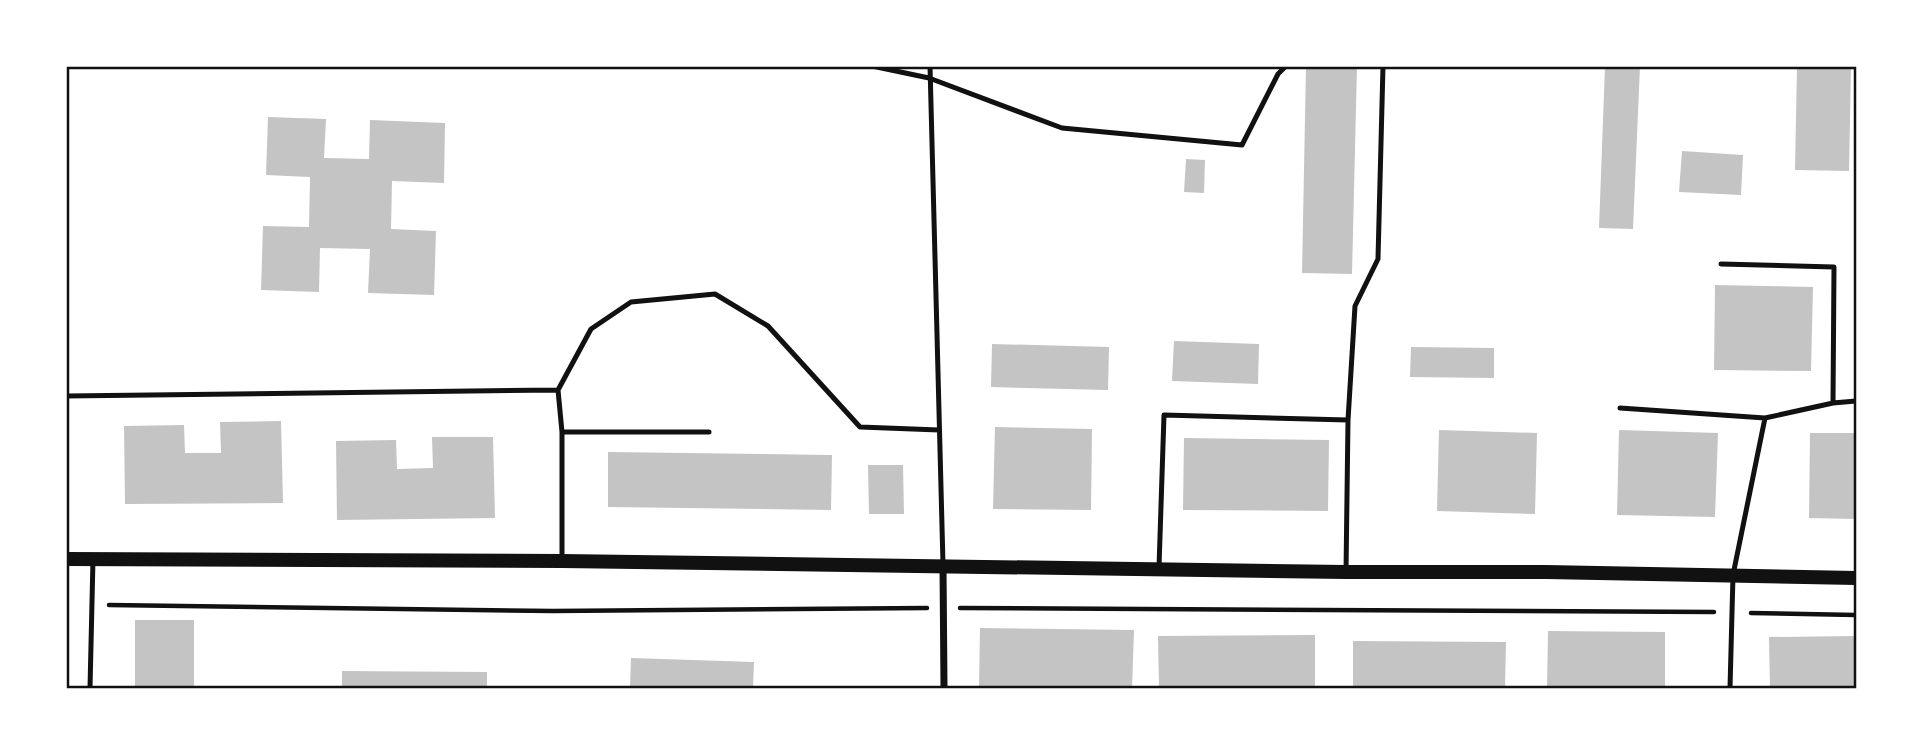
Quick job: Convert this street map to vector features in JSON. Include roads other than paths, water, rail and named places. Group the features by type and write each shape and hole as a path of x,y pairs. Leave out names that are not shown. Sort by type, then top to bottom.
{"main road":[{"path":"66,559 562,561 1857,578"}],"street":[{"path":"943,566 944,688"}],"lane":[{"path":"872,66 929,78 1062,128 1242,145 1278,74 1286,66"},
{"path":"930,66 943,566"},
{"path":"1346,572 1348,420 1354,306 1378,259 1383,66"},
{"path":"1721,264 1834,267 1833,403"},
{"path":"562,561 562,432 558,390 591,330 631,302 715,294 768,326 860,428 939,430"},
{"path":"66,396 558,390"},
{"path":"1620,408 1765,418 1833,403 1857,401"},
{"path":"1159,570 1164,415 1348,420"},
{"path":"1730,688 1733,575 1765,418"},
{"path":"562,432 709,432"},
{"path":"90,688 93,559"}]}
